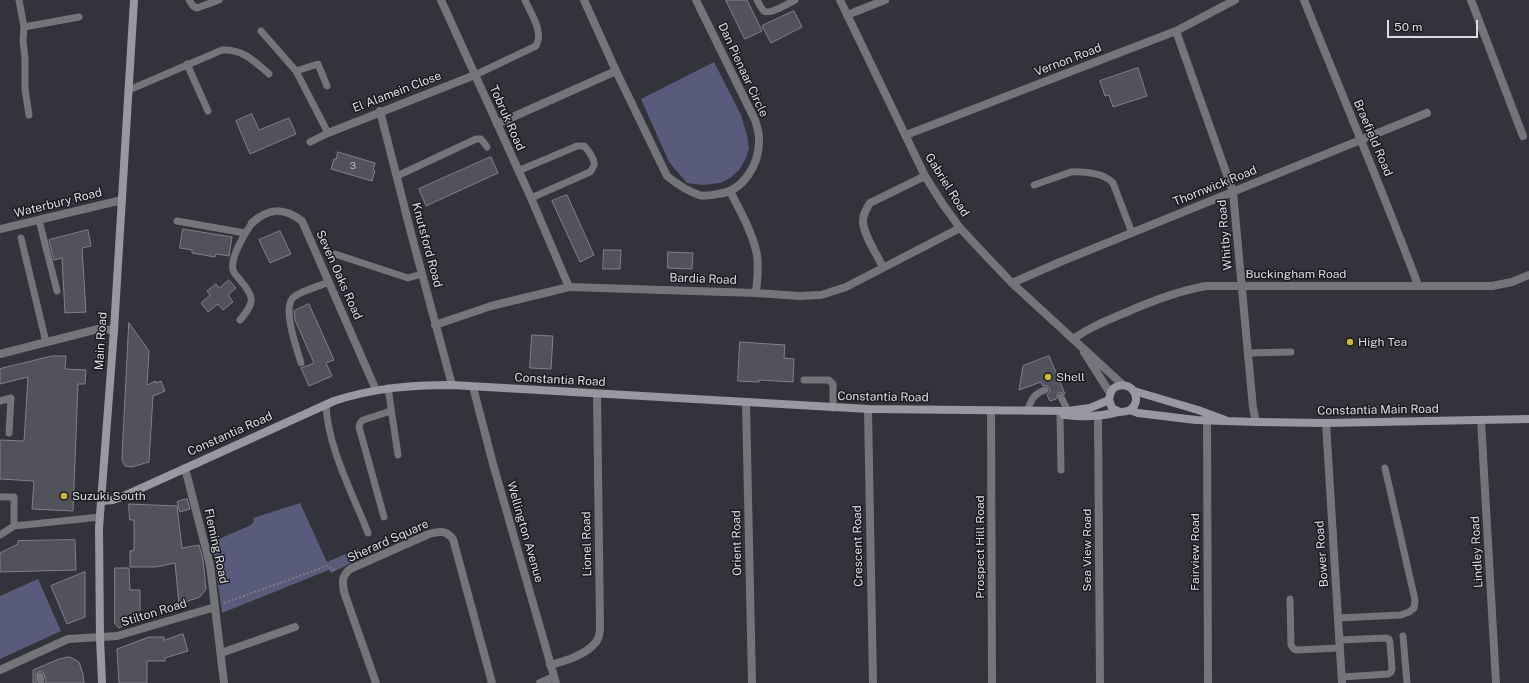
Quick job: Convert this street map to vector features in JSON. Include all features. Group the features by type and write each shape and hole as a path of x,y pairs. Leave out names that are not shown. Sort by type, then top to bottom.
{"main road":[{"name":"Main Road","path":"102,683 100,638 100,517 114,330 134,0"},
{"name":"Constantia Road","path":"101,500 113,500 124,496 326,404 348,396 388,388 452,385 833,408 1027,411 1088,417 1098,417 1120,412"},
{"path":"1123,385 1132,388 1136,395 1135,404 1130,410 1120,412 1112,408 1109,397 1115,387 1123,385"},
{"name":"Constantia Main Road","path":"1134,391 1228,421"},
{"name":"Constantia Road","path":"1041,412 1068,411 1090,408 1109,397"},
{"name":"Constantia Main Road","path":"1130,410 1138,413 1207,421 1326,423 1529,419"}],"street":[{"name":"Tobruk Road","path":"441,0 531,198 569,287"},
{"name":"Dan Pienaar Circle","path":"584,0 616,71 667,176 682,187 700,196 722,194 740,185 752,171 758,154 759,137 756,120 696,0"},
{"name":"Gabriel Road","path":"840,0 925,176 960,228 1012,283 1123,385"},
{"path":"848,15 885,0"},
{"name":"Vernon Road","path":"906,135 1176,31 1235,0"},
{"name":"Braefield Road","path":"1304,0 1388,206 1418,285"},
{"path":"1471,0 1524,136"},
{"name":"Whitby Road","path":"1176,31 1233,192 1256,422"},
{"path":"497,124 616,71"},
{"name":"El Alamein Close","path":"328,133 380,111 475,75"},
{"name":"Knutsford Road","path":"380,111 452,385"},
{"name":"Thornwick Road","path":"1012,283 1427,113"},
{"path":"883,267 865,231 863,222 866,209 870,203 925,176"},
{"path":"730,191 755,250 757,275 756,293"},
{"name":"Waterbury Road","path":"0,230 122,200"},
{"name":"Seven Oaks Road","path":"252,223 259,216 266,213 285,212 294,215 302,221 376,390"},
{"name":"Bardia Road","path":"436,325 491,306 569,287 756,293 800,296 821,295 846,287 960,228"},
{"name":"Buckingham Road","path":"1072,339 1096,325 1164,296 1187,289 1206,286 1492,286 1512,282 1529,275"},
{"path":"0,354 98,329 114,330"},
{"name":"Gabriel Road","path":"1082,348 1109,397"},
{"name":"Wellington Avenue","path":"473,387 555,680"},
{"name":"Lionel Road","path":"550,665 584,652 596,642 599,635 597,394"},
{"name":"Orient Road","path":"746,403 752,683"},
{"name":"Crescent Road","path":"868,409 873,683"},
{"name":"Prospect Hill Road","path":"991,410 992,683"},
{"name":"Sea View Road","path":"1098,417 1100,683"},
{"name":"Lindley Road","path":"1481,420 1496,683"},
{"name":"Fairview Road","path":"1207,421 1208,683"},
{"name":"Bower Road","path":"1326,423 1342,680"},
{"name":"Fleming Road","path":"185,468 210,565 224,683"},
{"name":"Sherard Square","path":"376,683 344,592 342,582 344,575 350,569 429,534 443,531 449,534 453,539 492,683"},
{"name":"Stilton Road","path":"0,670 68,639 117,636 215,607"},
{"path":"221,653 295,627"},
{"path":"540,683 555,680"}],"lane":[{"path":"19,0 24,27 24,89 29,115"},
{"path":"189,0 193,6 197,8 219,0"},
{"name":"Tobruk Road","path":"475,75 536,46 539,41 538,31 525,0"},
{"path":"757,0 762,11 766,12 777,9 795,0"},
{"path":"24,27 79,17"},
{"path":"261,31 296,71 328,133 310,142"},
{"path":"129,90 222,50 231,49 240,51 268,74"},
{"path":"187,64 208,111"},
{"path":"296,71 318,64 327,86"},
{"path":"397,176 476,139 482,139 487,146"},
{"name":"Tobruk Road","path":"518,170 577,146 584,146 591,155 594,166 590,172 531,198"},
{"path":"1034,185 1071,172 1105,176 1113,183 1132,233"},
{"path":"39,220 57,291"},
{"path":"177,222 245,233"},
{"path":"240,320 250,308 251,295 233,269 237,251 245,233 252,223"},
{"path":"21,238 46,342"},
{"path":"335,254 408,278 422,274"},
{"path":"301,363 290,323 290,304 295,296 329,282"},
{"path":"1248,353 1291,352"},
{"path":"804,380 831,381 833,384 833,408"},
{"path":"388,388 398,455"},
{"path":"1027,411 1034,396 1045,390"},
{"path":"1061,397 1068,411"},
{"path":"0,401 11,398 9,432"},
{"path":"326,404 327,421 337,455 368,533"},
{"path":"384,517 359,427 363,420 391,411"},
{"path":"1060,414 1061,470"},
{"path":"1338,618 1401,615 1414,608 1414,600 1385,468"},
{"path":"0,497 14,497 14,526"},
{"path":"0,535 14,526 100,517"},
{"path":"1290,600 1291,645 1296,650 1386,638 1388,639 1390,643 1391,672 1388,674 1342,680"},
{"path":"1403,636 1407,683"}],"path":[{"path":"215,607 327,566 344,575"}],"shaded area":[{"path":"714,62 741,115 747,135 749,149 740,169 730,178 720,183 703,185 687,183 669,162 641,99"},
{"path":"300,503 327,562 358,549 361,558 331,573 329,570 222,613 212,542 251,525 254,521 253,518"},
{"path":"38,579 61,631 0,659 0,596"}],"building":[{"path":"726,0 747,0 762,31 745,39"},
{"path":"794,11 802,27 771,43 762,26"},
{"path":"1138,68 1147,96 1113,107 1109,95 1105,96 1100,81"},
{"path":"252,114 259,130 289,118 296,134 250,154 236,121"},
{"path":"338,152 375,163 373,170 375,171 372,181 331,169"},
{"path":"491,157 498,173 426,206 419,189"},
{"path":"567,195 594,255 580,262 552,201"},
{"path":"183,229 232,237 229,256 216,254 215,257 192,253 192,250 180,248"},
{"path":"88,230 91,246 82,248 86,312 65,313 62,258 54,260 49,240"},
{"path":"280,231 291,254 270,263 259,240"},
{"path":"604,250 621,250 620,269 603,269"},
{"path":"668,252 693,253 692,269 668,268"},
{"path":"229,280 236,288 228,295 233,302 223,310 218,304 208,312 201,303 210,295 207,291 216,284 219,288"},
{"path":"309,304 334,360 326,363 332,376 309,386 301,368 314,363 295,320 294,311"},
{"path":"129,323 149,351 147,385 156,381 156,383 161,381 165,391 153,396 149,462 132,467 125,466 122,460"},
{"path":"532,335 553,336 551,369 530,368"},
{"path":"740,342 785,345 784,358 794,359 793,382 759,380 759,382 738,381"},
{"path":"52,356 66,356 65,369 86,370 85,384 78,384 73,511 32,509 34,481 0,479 0,440 24,441 28,377 0,384 0,369"},
{"path":"1049,356 1065,394 1059,392 1056,399 1050,401 1047,395 1050,391 1049,388 1046,385 1043,386 1041,382 1019,390 1023,366"},
{"path":"187,499 190,509 180,512 177,502"},
{"path":"129,504 177,506 182,548 199,545 203,559 206,589 200,597 179,604 175,563 156,567 130,567 130,551 134,550 134,520 130,520"},
{"path":"75,540 76,570 0,572 0,553 18,544 18,541"},
{"path":"115,568 129,568 130,590 140,590 140,619 119,628 115,624"},
{"path":"85,572 85,617 67,624 51,586"},
{"path":"183,634 188,651 165,658 165,661 147,661 147,683 119,683 117,649 149,637 164,637 164,640"},
{"path":"70,657 79,662 84,683 46,683 44,673 40,671 36,674 36,683 33,683 33,670 59,659"}],"place":[{"name":"High Tea","path":"1350,342"},
{"name":"Shell","path":"1048,377"},
{"name":"Suzuki South","path":"64,496"}]}
